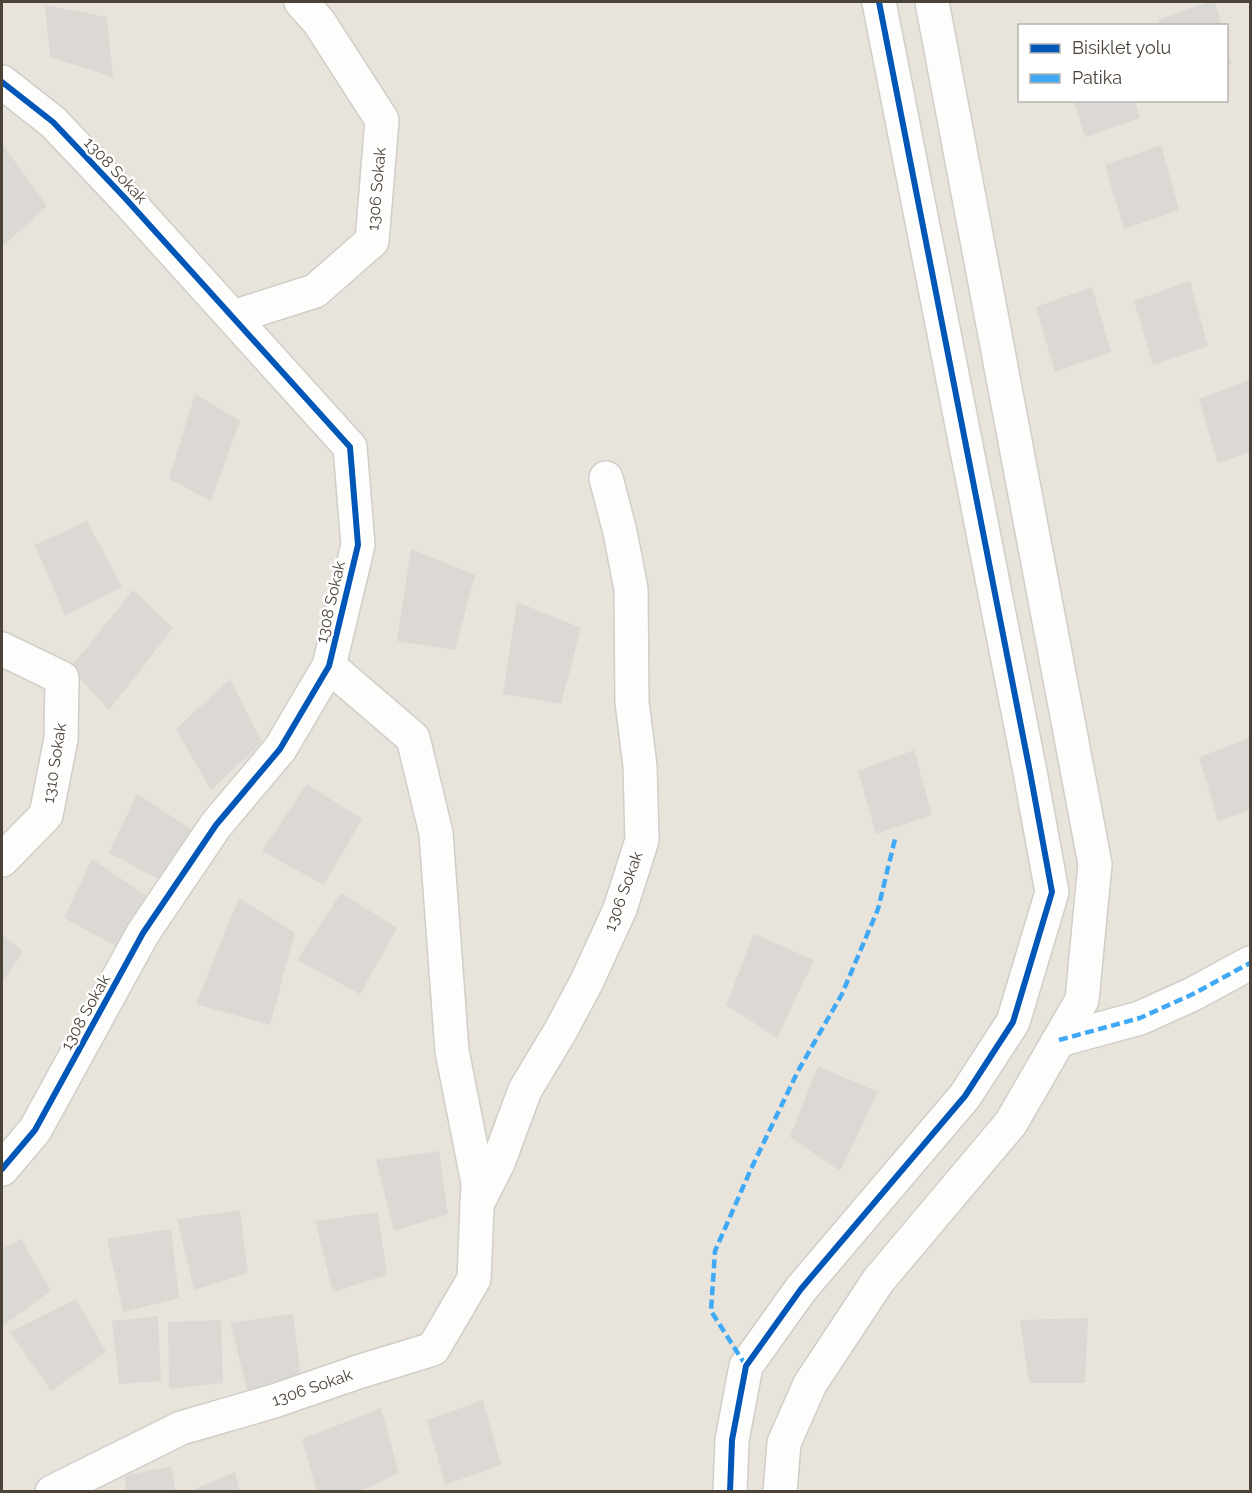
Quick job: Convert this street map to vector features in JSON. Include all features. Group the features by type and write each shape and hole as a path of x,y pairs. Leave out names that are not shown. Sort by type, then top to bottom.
{"street":[{"name":"1306 Sokak","path":"233,316 315,291 372,241 382,120 319,22 301,2"},
{"path":"730,1491 732,1440 746,1366 801,1289 965,1096 1013,1022 1052,892 879,2"},
{"path":"780,1491 784,1443 810,1384 878,1281 1011,1123 1082,1000 1095,864 932,2"},
{"name":"1308 Sokak","path":"2,82 53,122 233,316 350,447 358,545 329,666 280,749 216,825 142,933 35,1130 2,1169"},
{"name":"1306 Sokak","path":"477,1206 498,1163 525,1090 587,981 620,909 642,840 640,766 633,702 631,589 606,478"},
{"name":"1310 Sokak","path":"2,649 62,678 62,688 61,739 46,815 2,860"},
{"name":"1306 Sokak","path":"52,1491 181,1428 274,1401 357,1371 432,1350 474,1279 477,1183 452,1052 436,833 413,738 329,666"},
{"path":"1059,1040 1140,1018 1193,994 1251,963"}],"shaded area":[{"path":"2,2 1250,2 1250,1491 2,1491"}],"building":[{"path":"1208,2 1215,2 1221,24 1159,24 1158,20"},
{"path":"45,5 107,17 113,77 50,57"},
{"path":"1228,52 1232,64 1228,65"},
{"path":"1075,102 1136,102 1140,118 1085,137"},
{"path":"3,145 47,206 4,245 2,242"},
{"path":"1161,145 1179,210 1124,229 1105,165"},
{"path":"1190,281 1208,346 1153,365 1134,301"},
{"path":"1092,287 1111,352 1055,372 1036,307"},
{"path":"1250,380 1250,452 1218,463 1199,399"},
{"path":"195,394 240,421 211,501 169,479"},
{"path":"87,521 122,587 65,616 35,545"},
{"path":"411,549 475,575 455,650 397,641"},
{"path":"133,590 173,628 109,710 70,668"},
{"path":"517,602 581,628 561,704 503,694"},
{"path":"230,679 262,742 211,790 176,729"},
{"path":"1250,738 1250,810 1218,821 1199,757"},
{"path":"914,750 932,815 876,834 858,771"},
{"path":"307,784 362,819 324,885 262,851"},
{"path":"137,794 194,831 162,881 109,853"},
{"path":"92,859 148,897 116,946 64,918"},
{"path":"341,893 397,928 360,994 297,960"},
{"path":"239,898 295,933 270,1025 196,1004"},
{"path":"754,934 814,960 777,1038 726,1005"},
{"path":"2,935 23,951 2,983"},
{"path":"818,1066 878,1092 840,1171 790,1137"},
{"path":"439,1151 448,1214 394,1231 376,1160"},
{"path":"240,1210 248,1273 194,1290 177,1219"},
{"path":"378,1212 387,1275 333,1292 315,1221"},
{"path":"171,1229 179,1298 123,1312 107,1239"},
{"path":"21,1239 51,1291 2,1326 2,1249"},
{"path":"76,1299 106,1352 51,1391 10,1332"},
{"path":"293,1314 301,1377 248,1393 230,1323"},
{"path":"158,1316 161,1381 119,1384 112,1321"},
{"path":"1088,1318 1085,1383 1029,1383 1020,1320"},
{"path":"221,1320 223,1383 169,1389 168,1322"},
{"path":"483,1400 501,1465 445,1485 427,1420"},
{"path":"381,1408 399,1473 359,1492 317,1492 302,1439"},
{"path":"171,1466 176,1492 126,1492 125,1476"},
{"path":"235,1472 240,1492 190,1492 190,1491"}],"marked path":[{"path":"746,1366 711,1311 715,1251 798,1071 842,994 878,909 895,839"},
{"path":"1059,1040 1140,1018 1193,994 1250,963"}],"cycle path":[{"path":"730,1492 732,1440 746,1366 801,1289 965,1096 1013,1022 1052,892 879,2"},
{"path":"2,82 53,122 125,198 350,447 358,545 329,666 280,749 216,825 143,933 35,1130 2,1169"}]}
